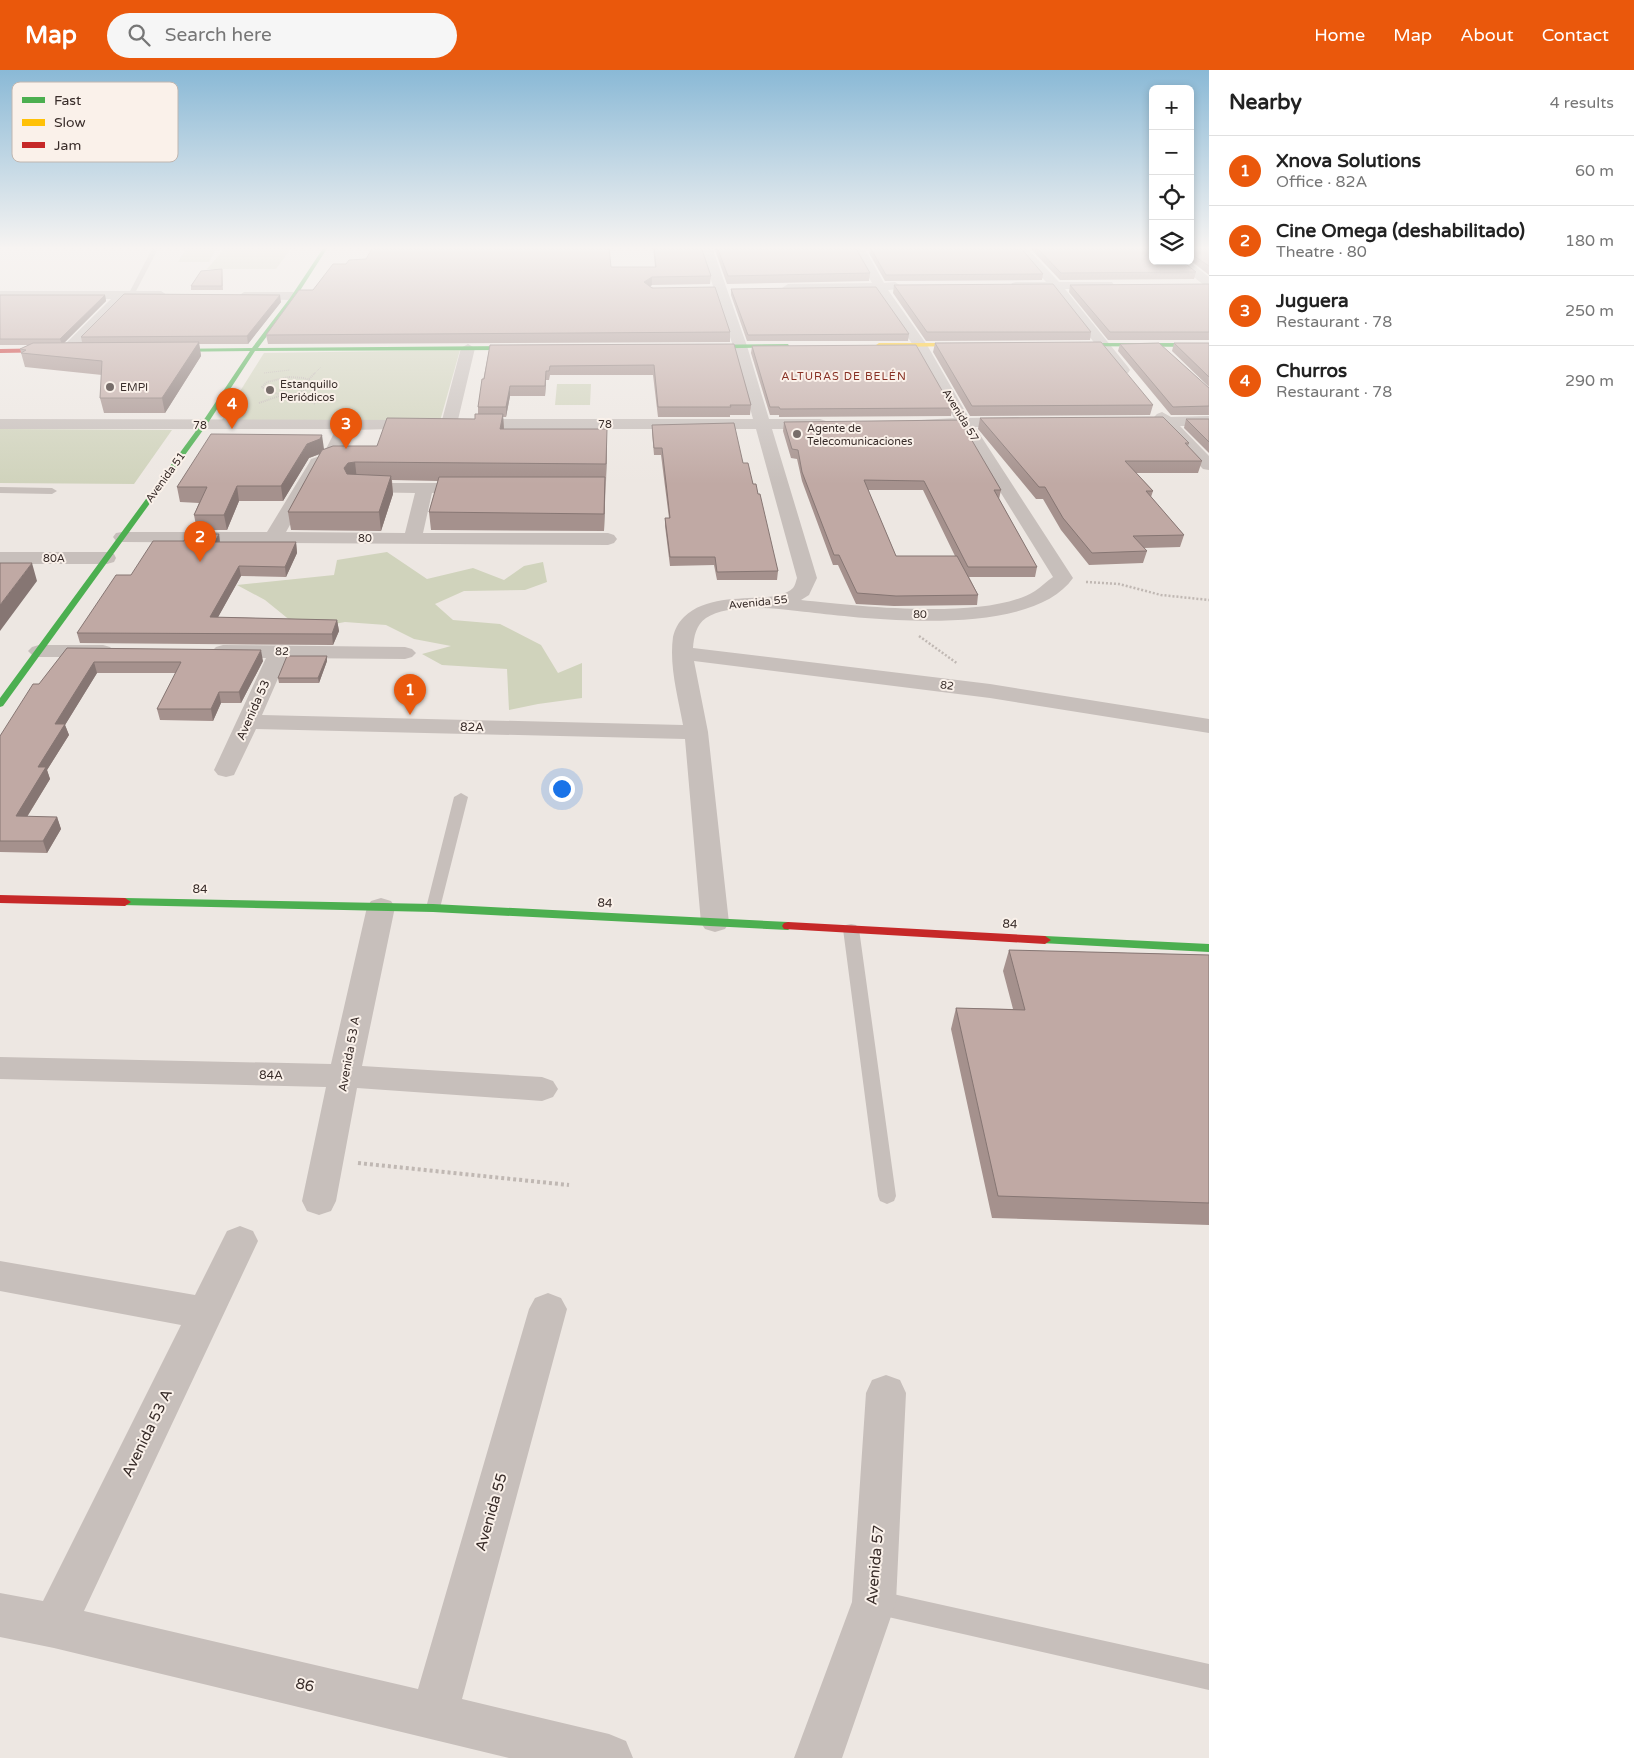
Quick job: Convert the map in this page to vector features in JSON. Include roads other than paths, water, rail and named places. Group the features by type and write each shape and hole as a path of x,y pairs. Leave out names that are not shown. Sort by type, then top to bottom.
{"street":[{"path":"67,350 93,326"},
{"name":"Avenida 51","path":"0,704 204,425 271,326"},
{"name":"Avenida 55","path":"715,923 696,732 685,670 684,639 687,627 696,616 711,608 748,602 788,600 797,596 803,590 808,578 740,346 731,326"},
{"name":"Avenida 57","path":"907,326 1060,582"},
{"path":"1087,326 1134,383"},
{"path":"1054,345 1209,344"},
{"path":"863,345 987,345"},
{"path":"681,347 796,346"},
{"path":"449,424 468,348"},
{"path":"150,350 536,348"},
{"path":"0,351 85,350"},
{"path":"1153,406 1166,422 1209,465"},
{"path":"1118,422 1209,421"},
{"path":"907,423 1032,422"},
{"name":"78","path":"0,424 839,424"},
{"path":"273,538 317,464 330,458 346,425"},
{"path":"357,488 494,488"},
{"path":"413,538 425,488"},
{"name":"80","path":"122,537 608,539"},
{"name":"80A","path":"0,558 107,558"},
{"name":"80","path":"768,602 882,614 976,613 1006,609 1035,599 1060,582"},
{"path":"39,651 126,651"},
{"name":"82","path":"203,651 404,654"},
{"name":"Avenida 53","path":"226,770 280,651"},
{"name":"82","path":"684,653 990,690 1209,726"},
{"name":"82A","path":"248,722 696,732"},
{"name":"84","path":"0,899 433,908 1209,948"},
{"name":"Avenida 53 A","path":"319,1202 346,1076 358,1002 381,907"},
{"name":"84A","path":"0,1068 346,1076 542,1089"},
{"name":"Avenida 53 A","path":"54,1626 240,1241"},
{"path":"0,1276 205,1314"},
{"name":"Avenida 55","path":"434,1716 548,1310"},
{"name":"Avenida 57","path":"818,1758 874,1602 886,1393"},
{"name":"86","path":"0,1615 54,1626 609,1758"}],"lane":[{"path":"1158,345 1170,356"},
{"path":"0,490 52,491"},
{"path":"433,908 461,797"},
{"path":"851,929 887,1196"},
{"path":"874,1602 1209,1677"}],"place":[{"name":"EMPI","path":"110,387"},
{"name":"Estanquillo Periódicos","path":"270,390"},
{"name":"Churros","path":"232,429"},
{"name":"Agente de Telecomunicaciones","path":"797,434"},
{"name":"Juguera","path":"346,449"},
{"name":"Cine Omega (deshabilitado)","path":"200,562"},
{"name":"Xnova Solutions","path":"410,715"}],"district":[{"name":"ALTURAS DE BELÉN","path":"844,376"}]}
